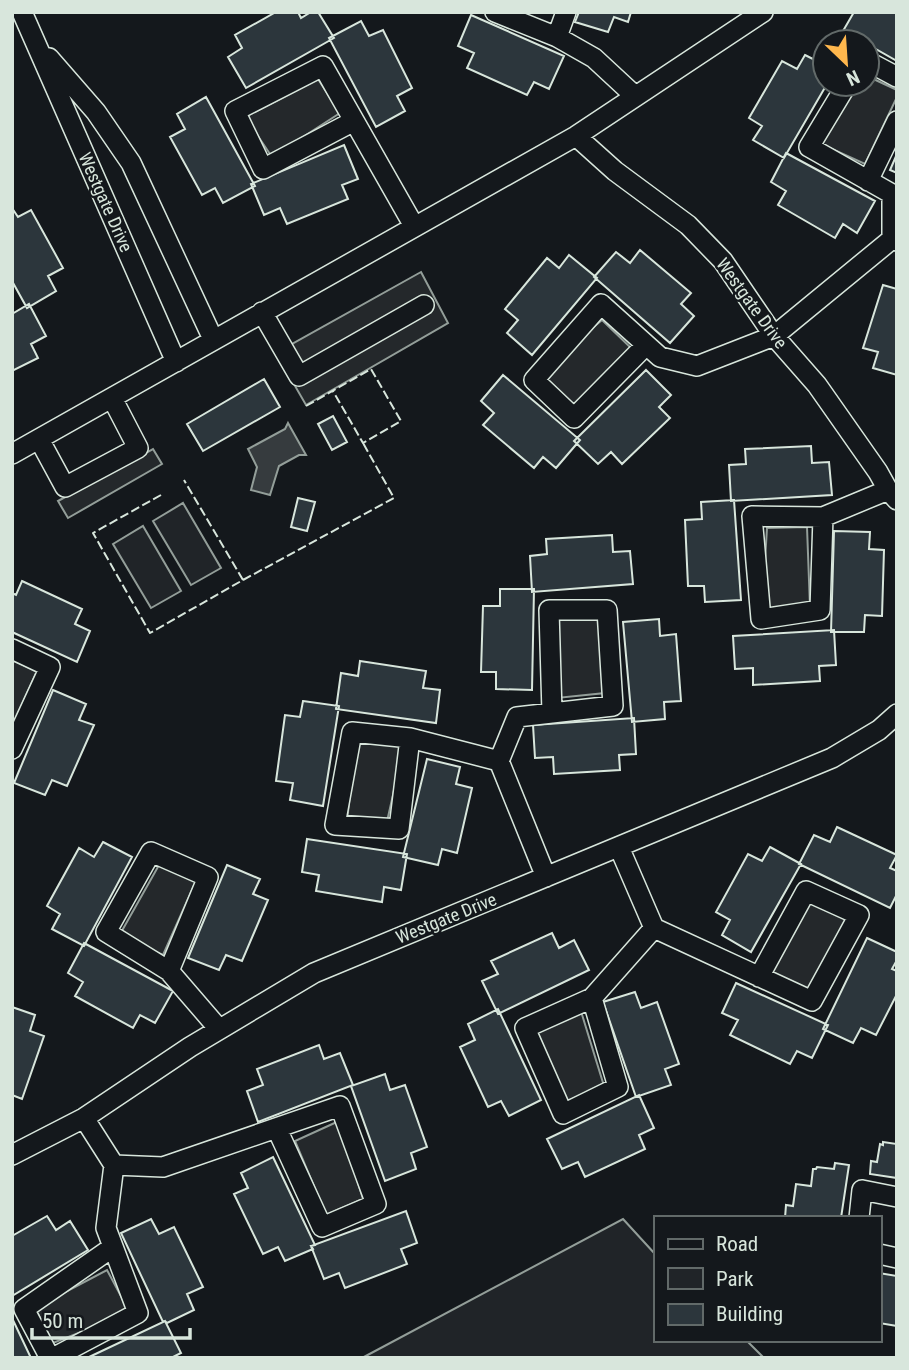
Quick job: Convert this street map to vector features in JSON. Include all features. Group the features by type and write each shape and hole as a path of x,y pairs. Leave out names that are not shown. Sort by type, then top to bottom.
{"street":[{"name":"Westgate Drive","path":"22,12 176,362"},
{"path":"495,12 557,37 594,58 635,96"},
{"path":"557,37 566,12"},
{"path":"12,454 576,136 763,12"},
{"name":"Westgate Drive","path":"36,42 96,111 131,163 213,339"},
{"path":"354,121 263,169 235,111 323,66 414,226"},
{"path":"881,68 897,77"},
{"path":"646,345 574,418 534,380 601,304 660,357 697,366 774,336 894,240 892,194 809,147 839,98"},
{"path":"868,181 897,121"},
{"name":"Westgate Drive","path":"576,136 615,171 688,225 723,261 774,336 817,385 892,495"},
{"path":"262,312 299,376 424,305"},
{"path":"39,439 65,487 138,448 112,398"},
{"path":"823,517 820,610 761,619 752,516 823,517 892,495"},
{"path":"546,877 499,761 517,717 613,706 607,610 549,610 552,712"},
{"path":"12,649 50,667 12,749"},
{"name":"Westgate Drive","path":"12,1155 84,1118 219,1029 314,973 846,752 897,714"},
{"path":"410,738 398,829 335,825 352,732 410,738 499,761"},
{"path":"619,847 654,928 812,1001 859,915 806,891 759,976"},
{"path":"170,971 208,877 151,852 106,932 170,971 219,1029"},
{"path":"592,998 618,1087 563,1114 525,1028 592,998 654,928"},
{"path":"114,1165 163,1167 340,1106 376,1204 322,1227 277,1129"},
{"path":"84,1118 114,1165 106,1228 138,1313 52,1358 24,1309 113,1247"},
{"path":"859,1216 862,1190 897,1197"}],"green space":[{"path":"183,503 221,568 191,585 153,521"},
{"path":"143,526 181,591 151,608 113,544"},
{"path":"623,1219 654,1253 654,1342 748,1342 764,1358 362,1358"}],"shaded area":[{"path":"318,79 340,113 272,157 245,117"},
{"path":"881,83 897,90 897,97 865,164 821,144 849,98 881,98"},
{"path":"421,272 448,323 306,405 276,353"},
{"path":"602,320 631,348 574,406 539,373"},
{"path":"288,423 306,455 299,455 279,466 270,495 251,490 257,467 248,449 285,429"},
{"path":"153,449 162,464 68,518 58,501"},
{"path":"807,527 810,607 762,610 767,528"},
{"path":"599,613 605,693 557,698 558,616"},
{"path":"12,660 37,671 12,727"},
{"path":"356,741 404,746 386,826 347,821"},
{"path":"159,865 196,881 163,955 119,936"},
{"path":"809,901 846,918 813,992 769,973"},
{"path":"580,1008 604,1086 567,1101 535,1027"},
{"path":"339,1121 363,1199 326,1215 295,1141"},
{"path":"107,1270 130,1313 53,1343 35,1308"}],"building":[{"path":"276,12 298,12 301,18 311,12 318,12 334,38 246,88 228,57 242,48 235,35"},
{"path":"579,12 631,12 628,22 614,17 608,32 575,22"},
{"path":"854,12 897,12 897,61 881,52 881,28 845,28"},
{"path":"471,15 564,56 549,89 534,82 527,95 467,68 474,53 458,46"},
{"path":"361,21 369,36 383,30 412,88 397,96 405,111 376,127 329,38"},
{"path":"805,55 811,58 811,98 819,98 784,158 753,140 762,126 749,118 782,61 797,69"},
{"path":"206,97 255,186 223,203 215,188 202,195 170,137 185,129 177,114"},
{"path":"344,145 358,179 342,185 348,199 287,224 280,208 264,215 251,184"},
{"path":"786,153 875,201 857,233 843,224 835,238 778,205 786,191 771,182"},
{"path":"897,154 897,173 890,170"},
{"path":"12,208 18,217 31,210 63,268 48,276 56,291 27,308 12,281"},
{"path":"640,250 691,293 681,304 694,316 670,343 594,277 616,252 630,263"},
{"path":"569,255 597,278 532,355 507,333 518,320 505,309 547,258 559,268"},
{"path":"883,285 897,289 897,375 873,368 878,352 863,348"},
{"path":"29,304 46,336 31,344 38,358 12,371 12,314"},
{"path":"646,370 671,395 659,407 670,418 622,464 611,452 598,464 574,441"},
{"path":"503,375 580,440 556,468 543,457 534,468 483,425 494,413 481,401"},
{"path":"264,379 280,407 203,451 187,424"},
{"path":"333,416 347,442 332,450 318,424"},
{"path":"811,446 812,463 829,462 832,495 731,501 729,465 746,464 745,449"},
{"path":"298,498 315,502 307,531 291,527"},
{"path":"734,500 741,600 705,602 704,586 688,586 685,520 702,519 701,502"},
{"path":"834,531 870,532 869,549 884,550 882,616 865,615 864,632 831,632"},
{"path":"612,535 613,552 630,551 633,584 532,592 530,556 547,554 546,539"},
{"path":"22,581 82,609 75,624 90,631 77,662 12,632 12,593 16,595"},
{"path":"500,589 534,589 532,690 496,689 496,672 481,672 483,606 500,606"},
{"path":"659,619 660,636 676,634 681,701 664,702 665,719 632,722 623,622"},
{"path":"834,630 836,665 819,666 820,681 753,685 753,668 735,669 733,636"},
{"path":"360,661 426,671 423,688 440,690 436,723 336,709 341,673 358,676"},
{"path":"53,690 86,704 79,720 94,725 67,786 52,780 45,795 14,783"},
{"path":"303,701 339,706 323,806 290,800 293,783 276,781 285,715 300,717"},
{"path":"634,718 636,754 619,755 620,770 554,774 553,757 535,758 533,725"},
{"path":"427,759 460,767 456,784 472,788 457,853 442,849 438,865 403,857"},
{"path":"837,827 897,855 890,868 897,871 897,894 890,908 799,864 814,835 830,842"},
{"path":"307,839 407,854 401,890 384,887 382,902 316,891 319,875 302,872"},
{"path":"103,842 132,857 84,946 52,929 60,914 47,906 79,848 94,857"},
{"path":"770,847 801,864 751,952 722,935 730,920 716,912 748,854 762,861"},
{"path":"227,865 260,879 253,894 268,900 242,961 226,955 219,970 188,958"},
{"path":"552,933 559,948 574,940 589,970 498,1014 482,981 498,974 491,961"},
{"path":"867,938 897,952 897,960 892,969 897,971 897,994 876,1035 861,1028 853,1043 823,1029"},
{"path":"84,943 173,991 155,1023 140,1015 133,1028 75,996 83,982 68,973"},
{"path":"736,983 828,1025 812,1058 797,1051 790,1064 730,1035 738,1020 722,1013"},
{"path":"635,992 641,1008 657,1002 679,1064 665,1069 671,1085 636,1097 603,1002"},
{"path":"12,1007 35,1015 30,1031 44,1036 22,1099 12,1095"},
{"path":"498,1009 541,1100 509,1116 501,1101 488,1107 460,1047 475,1040 468,1024"},
{"path":"319,1045 324,1059 340,1053 353,1085 258,1122 247,1091 263,1085 257,1069"},
{"path":"385,1074 390,1090 405,1085 427,1147 411,1153 416,1169 385,1181 351,1086"},
{"path":"639,1095 654,1128 639,1135 645,1149 585,1177 578,1162 562,1169 547,1139"},
{"path":"883,1142 897,1144 897,1178 870,1174 871,1161 877,1162 880,1144 883,1145"},
{"path":"273,1157 315,1245 311,1246 313,1249 285,1261 278,1247 263,1254 234,1194 248,1188 241,1173"},
{"path":"835,1163 849,1165 841,1216 785,1216 786,1205 793,1206 796,1184 811,1186 813,1169 817,1167 834,1169"},
{"path":"406,1211 417,1243 401,1249 407,1264 345,1288 339,1273 324,1279 311,1246"},
{"path":"47,1216 56,1230 70,1221 88,1250 12,1296 12,1236"},
{"path":"151,1219 159,1234 174,1227 203,1287 187,1294 194,1310 167,1323 163,1322 121,1233"},
{"path":"881,1273 897,1276 897,1326 881,1323"},
{"path":"12,1318 31,1358 12,1358"},
{"path":"165,1321 181,1353 171,1358 87,1358"}],"fence":[{"path":"306,406 371,369 401,421 363,443 333,391"},
{"path":"243,580 394,498 363,443"},
{"path":"161,495 93,533 150,633 243,580 184,480"}]}
